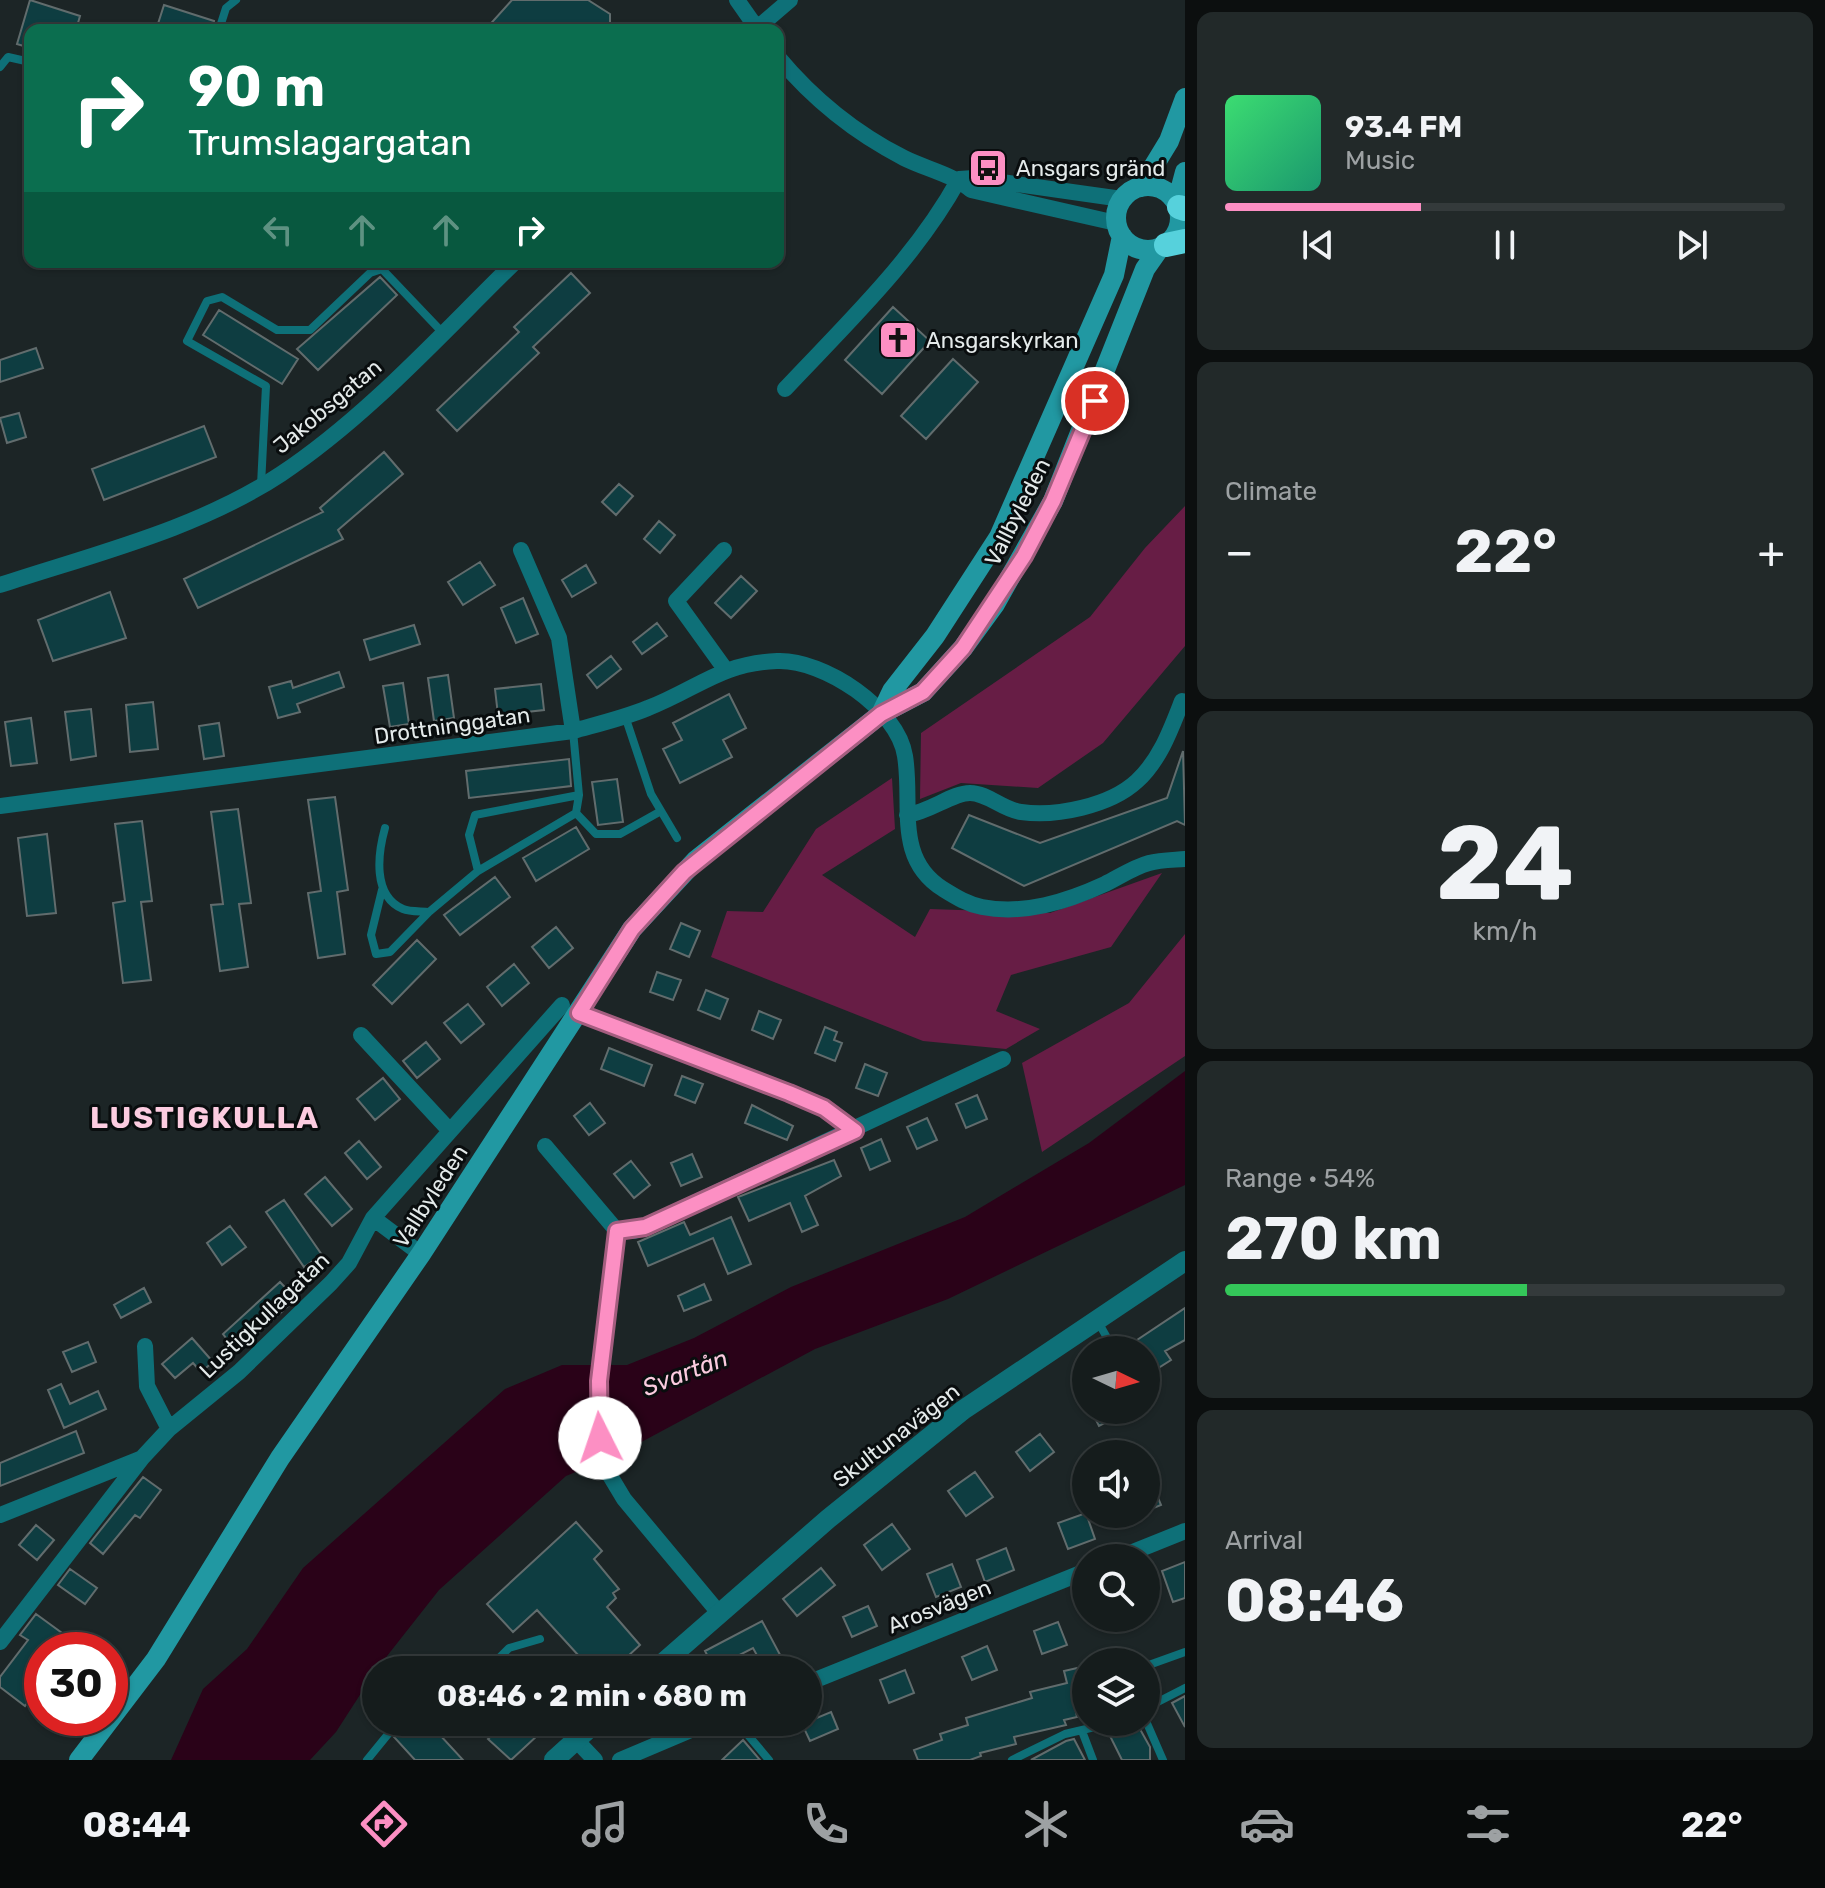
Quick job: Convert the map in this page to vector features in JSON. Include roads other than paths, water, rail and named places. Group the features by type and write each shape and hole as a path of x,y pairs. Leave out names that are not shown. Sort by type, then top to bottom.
{"main road":[{"path":"1185,98 1169,141 1141,187 1122,199 1119,230 1137,248 1170,245 1179,228 1185,172"},
{"path":"1141,187 1161,188 1180,206"},
{"name":"Vallbyleden","path":"881,714 892,691 935,636 999,537 1114,275 1119,230"},
{"name":"Vallbyleden","path":"79,1760 156,1659 280,1458 421,1254 570,1009 632,929 671,883 881,714 923,692 963,648 1024,556 1076,449 1145,269 1170,245"}],"street":[{"path":"737,0 754,24"},
{"path":"763,24 790,0"},
{"path":"784,63 842,120 893,152 959,179 971,190 1119,230"},
{"path":"959,179 974,178 1122,199"},
{"path":"785,389 917,245 934,224 959,179"},
{"name":"Jakobsgatan","path":"0,585 186,522 261,485 331,437 442,332 502,268"},
{"path":"521,550 559,638 573,731"},
{"path":"724,550 676,601 725,669"},
{"name":"Drottninggatan","path":"0,806 573,731 650,708 725,669 779,661 824,669 856,690 881,714 905,756 912,854 926,874 959,900 1008,910 1055,903 1147,863 1185,859"},
{"path":"907,815 927,812 957,794 972,793 1016,812 1035,814 1081,807 1116,793 1136,782 1151,764 1182,701"},
{"path":"570,1009 789,1093 824,1108 855,1131"},
{"name":"Lustigkullagatan","path":"0,1642 142,1458 169,1429 239,1372 331,1283 349,1263 373,1218 450,1131 570,1009"},
{"path":"361,1035 450,1131"},
{"path":"617,1231 645,1227 1003,1059"},
{"path":"545,1146 617,1231 597,1422 609,1474 624,1499 719,1613"},
{"path":"373,1218 421,1254"},
{"name":"Skultunavägen","path":"671,1656 963,1410 1185,1261"},
{"path":"145,1346 147,1386 169,1429"},
{"path":"0,1515 142,1458"},
{"path":"1153,1544 1185,1531"},
{"name":"Arosvägen","path":"822,1677 1072,1577"},
{"path":"554,1760 580,1736"},
{"path":"631,1758 679,1736"},
{"path":"576,1740 595,1760"}],"lane":[{"path":"221,24 226,8 236,0"},
{"path":"0,67 8,57 24,61"},
{"path":"261,485 266,386 187,341 207,301 222,297 277,330 310,330 370,273 382,269 442,332"},
{"path":"625,716 637,758 677,838"},
{"path":"385,828 378,853 382,890 371,935 376,954 390,952 429,912 478,871 576,813 579,795 573,731"},
{"path":"478,871 469,835 475,815 579,795"},
{"path":"576,813 596,834 620,834 661,811"},
{"path":"382,890 402,909 429,912"},
{"path":"1097,1320 1106,1336"},
{"path":"501,1656 509,1648 540,1639"},
{"path":"1160,1661 1185,1652"},
{"path":"1160,1701 1185,1688"},
{"path":"1012,1760 1072,1733"},
{"path":"367,1760 387,1736"},
{"path":"749,1736 769,1760"},
{"path":"1084,1736 1093,1760"},
{"path":"1153,1736 1163,1760"}],"water":[{"name":"Svartån","path":"1185,1071 1185,1185 948,1299 815,1349 619,1454 566,1476 439,1590 387,1656 362,1656 362,1692 336,1732 310,1760 171,1760 203,1689 247,1649 303,1568 505,1389 562,1365 627,1365 694,1338 791,1287 965,1217 1089,1143"}],"place":[{"name":"Ansgars gränd","path":"988,168"},
{"name":"Ansgarskyrkan","path":"898,340"}],"district":[{"name":"LUSTIGKULLA","path":"205,1118"}]}
